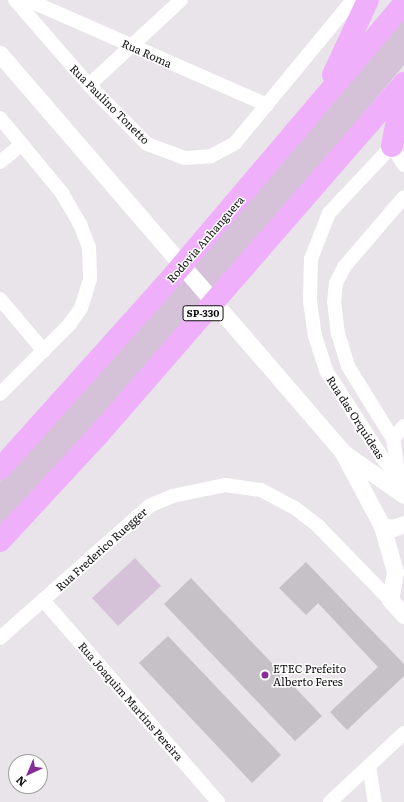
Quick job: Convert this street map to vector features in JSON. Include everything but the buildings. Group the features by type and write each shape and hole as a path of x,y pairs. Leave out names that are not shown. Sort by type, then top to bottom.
{"highway":[{"path":"316,110 368,0"},
{"name":"Rodovia Anhanguera","path":"0,469 316,110 404,3"},
{"name":"SP-330","path":"0,541 99,434 404,83"},
{"path":"392,146 398,114 404,103"}],"street":[{"name":"Rua Paulino Tonetto","path":"15,0 89,84 147,144 185,158 211,156 235,143 353,0"},
{"name":"Rua Roma","path":"28,0 267,105"},
{"path":"89,84 181,0"},
{"path":"0,46 5,59 143,218 251,348 342,451 404,495"},
{"path":"0,118 62,193 89,247 90,279 81,308 44,351 0,394"},
{"path":"0,162 22,144"},
{"path":"392,146 404,165"},
{"name":"Rua das Orquídeas","path":"392,146 329,213 319,232 312,259 310,301 315,336 327,372 383,459 401,478"},
{"name":"Rua das Orquídeas","path":"401,478 393,439 348,366 338,334 334,302 336,283 344,266 404,197"},
{"path":"0,299 44,351"},
{"path":"393,439 404,426"},
{"path":"342,451 382,526 400,566 390,600 404,615"},
{"name":"Rua Frederico Ruegger","path":"0,638 44,601 149,506 172,496 225,485 262,490 295,508 319,526 390,600"},
{"path":"382,526 393,528 404,524"},
{"name":"Rua Joaquim Martins Pereira","path":"44,601 218,802"},
{"path":"330,802 404,733"},
{"path":"369,766 376,802"}],"shaded area":[{"path":"404,15 404,65 263,234 0,531 0,481"},
{"path":"135,558 161,586 118,626 92,598"}],"place":[{"name":"ETEC Prefeito Alberto Feres","path":"265,675"}]}
